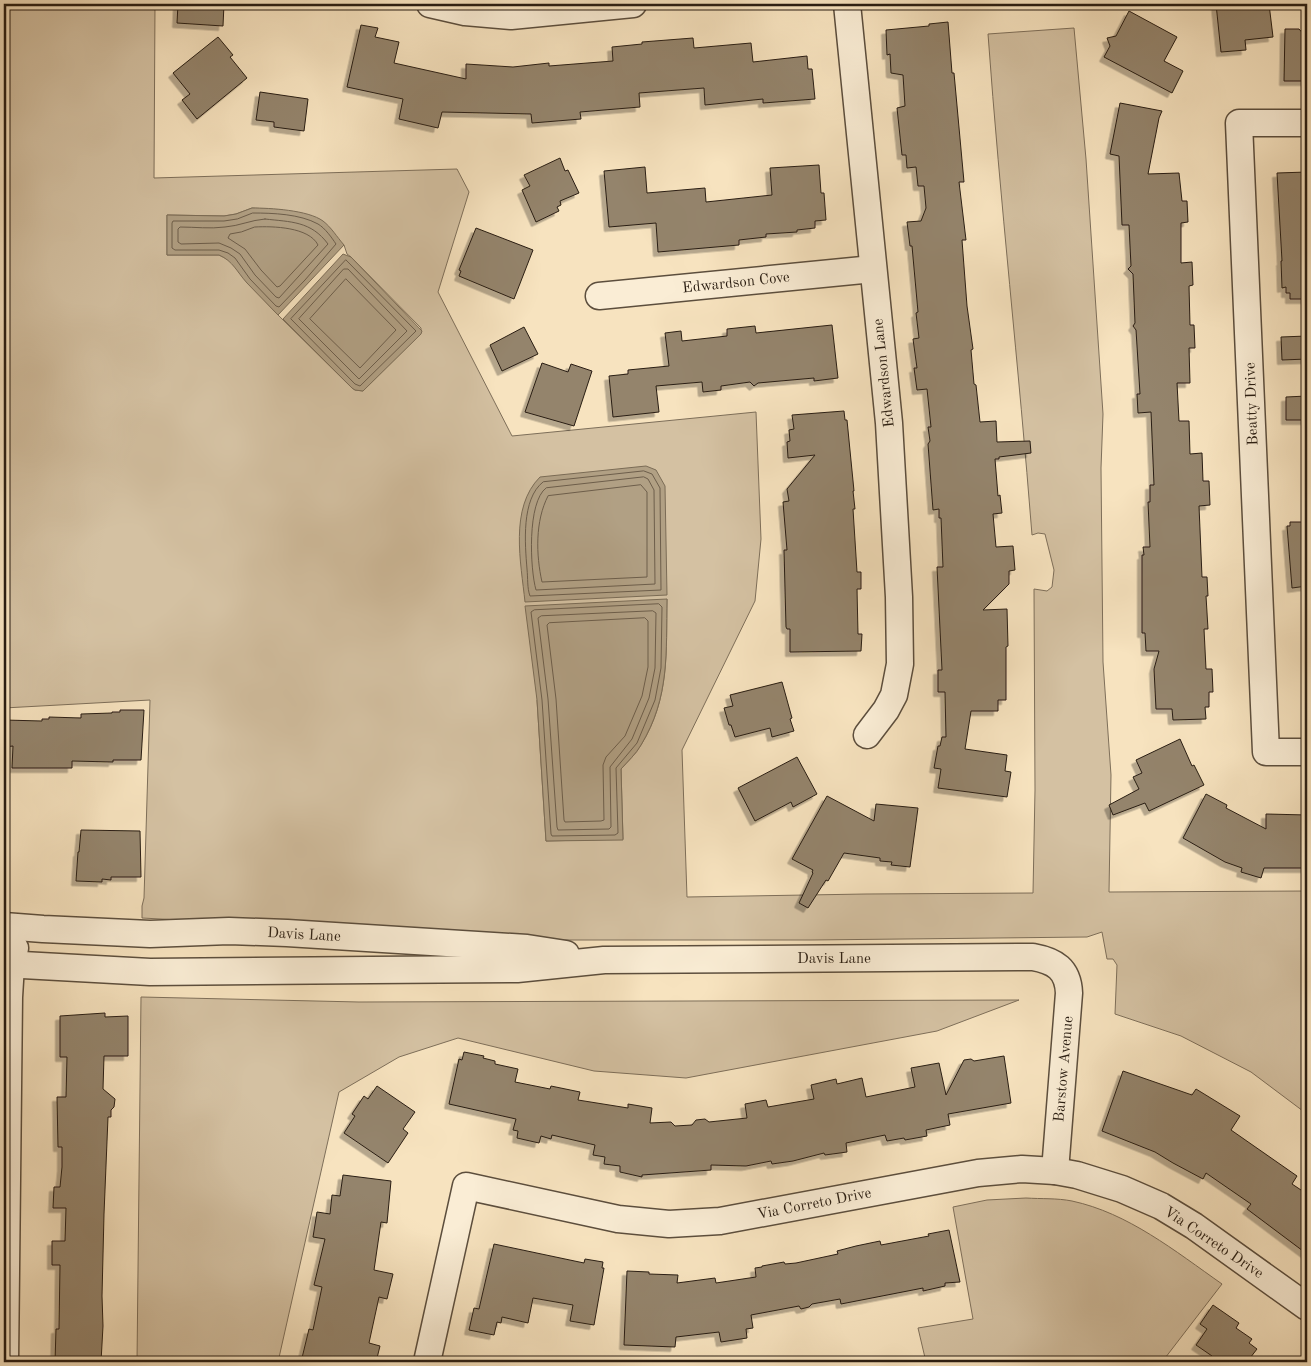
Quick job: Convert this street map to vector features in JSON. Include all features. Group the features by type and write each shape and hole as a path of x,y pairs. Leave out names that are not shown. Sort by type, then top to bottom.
{"street":[{"path":"430,4 465,12 510,16 604,5 633,4"},
{"name":"Edwardson Lane","path":"847,4 889,424 899,597 900,664 894,695 886,710 867,734"},
{"name":"Beatty Drive","path":"1307,123 1239,123 1266,752 1307,752"},
{"name":"Edwardson Cove","path":"599,296 873,269"},
{"path":"4,1362 5,1124 8,965 12,927"},
{"name":"Davis Lane","path":"12,927 150,934 229,931 287,933 527,948 604,960"},
{"name":"Davis Lane","path":"8,965 150,972 517,968 604,960 1033,957 1048,960 1061,969"},
{"name":"Barstow Avenue","path":"1055,1171 1069,993 1066,977 1061,969"},
{"name":"Via Correto Drive","path":"427,1362 466,1186 618,1219 669,1224 720,1220 978,1173 1022,1169 1055,1171 1122,1189 1161,1206 1194,1226 1307,1307"}],"shaded area":[{"path":"4,4 155,4 154,178 457,169 469,192 438,292 512,436 756,412 761,539 755,601 682,750 687,897 1033,893 1035,790 1034,589 1047,591 1052,587 1054,570 1045,534 1038,533 1032,535 988,34 1074,28 1086,159 1103,414 1101,468 1103,662 1111,775 1109,892 1307,891 1307,1114 1251,1072 1181,1036 1115,1014 1117,965 1113,959 1107,959 1102,932 1087,937 548,940 142,918 150,700 4,708","holes":["252,208 283,210 344,245 347,254 421,328 421,333 363,391 352,388 278,315 241,275 231,261 219,255 167,255 167,215 224,216","667,599 666,656 662,692 657,710 639,748 621,769 623,839 546,841 537,700"]},
{"path":"141,997 359,1002 1019,1000 937,1031 686,1078 594,1071 458,1038 399,1057 339,1092 278,1362 137,1362"},
{"path":"1026,1198 1072,1201 1112,1214 1169,1246 1222,1284 1162,1362 926,1362 918,1328 973,1319 953,1207 987,1200"}],"water":[{"path":"252,208 289,210 316,217 329,226 344,245 278,315 224,257 219,255 167,255 167,215 224,216"},
{"path":"343,254 351,257 422,331 363,391 352,388 283,319"},
{"path":"646,466 656,470 665,486 667,595 525,602 519,536 524,504 530,490 540,477"},
{"path":"667,599 666,656 662,692 650,727 641,745 621,769 623,840 546,841 537,700 525,606"}],"building":[{"path":"178,4 224,4 223,26 177,23"},
{"path":"1216,4 1269,4 1273,37 1245,40 1246,50 1221,52"},
{"path":"1129,11 1177,37 1164,61 1183,71 1172,93 1104,57 1110,46 1107,38 1116,36"},
{"path":"948,22 964,182 959,182 966,240 962,240 967,306 973,349 971,350 974,384 976,385 980,422 996,421 997,442 1030,441 1031,453 995,459 998,496 1000,495 1002,513 993,514 996,547 1013,546 1015,570 1009,571 1009,584 983,610 1007,609 1006,700 998,700 998,711 971,711 965,749 1007,755 1005,771 1011,772 1007,797 938,788 941,769 934,768 938,746 940,746 942,737 946,737 945,692 938,692 938,670 942,670 937,567 943,567 941,518 939,518 939,509 933,510 928,444 930,441 928,427 931,427 927,389 917,390 914,368 917,368 913,339 919,338 916,313 918,312 912,246 910,246 907,222 921,221 926,208 924,186 918,186 916,167 907,168 906,155 902,155 897,108 905,106 903,75 891,73 890,54 887,55 886,30 929,26 929,24"},
{"path":"361,25 378,28 375,37 399,42 394,63 466,79 466,64 513,67 549,63 549,66 613,61 612,47 642,44 642,42 693,38 694,48 751,43 753,62 807,56 808,69 812,69 815,99 763,103 763,99 705,105 704,88 639,93 640,107 580,112 581,119 532,123 531,114 442,112 438,128 399,119 403,99 347,87"},
{"path":"1285,29 1299,29 1307,38 1307,81 1284,81"},
{"path":"218,37 233,55 230,57 247,78 197,119 182,100 190,94 173,73"},
{"path":"260,92 308,99 304,131 274,127 274,122 256,120"},
{"path":"1120,103 1162,111 1148,174 1179,173 1182,201 1187,201 1188,222 1181,223 1181,263 1192,262 1193,285 1189,286 1190,325 1194,325 1195,348 1189,348 1190,383 1177,383 1179,421 1189,421 1190,454 1202,453 1203,481 1209,481 1210,505 1199,506 1202,577 1207,577 1208,596 1206,596 1208,629 1204,629 1206,669 1212,669 1213,692 1209,692 1209,707 1205,707 1206,719 1173,720 1172,709 1156,709 1154,669 1159,651 1146,651 1145,633 1142,633 1142,555 1144,555 1143,547 1150,547 1148,502 1150,502 1150,485 1154,485 1151,412 1138,413 1137,394 1140,394 1136,330 1133,326 1135,323 1133,274 1128,269 1131,266 1129,225 1122,225 1119,156 1110,154"},
{"path":"560,158 565,171 568,170 579,193 560,201 561,205 557,207 559,211 536,222 522,190 530,186 524,175"},
{"path":"819,165 821,193 824,193 826,220 815,221 815,228 797,230 797,232 766,234 766,237 739,240 739,245 658,252 656,223 609,227 604,171 645,167 647,193 705,188 706,202 772,195 770,168"},
{"path":"1307,172 1307,217 1304,217 1307,256 1307,299 1290,299 1290,293 1286,293 1286,287 1282,288 1277,173"},
{"path":"476,228 533,250 514,299 459,276 461,271 459,270"},
{"path":"832,325 838,378 758,383 754,386 750,382 721,386 721,390 703,392 702,382 656,386 659,412 613,417 609,376 628,374 628,370 669,366 665,333 681,331 682,341 727,336 727,329 755,326 756,333"},
{"path":"524,327 538,354 502,371 490,345"},
{"path":"1307,336 1307,359 1282,360 1281,337"},
{"path":"542,363 568,372 571,364 592,371 574,426 525,412"},
{"path":"1307,396 1307,420 1286,420 1286,397"},
{"path":"844,411 845,420 847,420 854,491 855,509 853,509 857,572 861,572 861,589 857,589 858,634 862,634 861,651 790,652 790,629 786,627 784,550 787,550 783,502 789,501 787,489 815,455 788,458 787,442 790,441 789,430 794,429 792,415"},
{"path":"1290,522 1307,522 1307,586 1292,588 1287,526 1290,526"},
{"path":"782,682 794,731 772,737 770,728 735,737 724,708 733,706 730,695"},
{"path":"120,710 144,710 141,760 113,760 113,762 72,761 72,768 12,768 13,746 4,747 4,720 42,721 42,719 49,719 49,717 81,718 81,714 112,713 120,712"},
{"path":"1180,739 1192,766 1194,765 1204,785 1149,811 1145,803 1113,815 1109,805 1139,789 1133,777 1142,773 1136,760"},
{"path":"797,757 817,794 793,807 791,802 755,821 738,788"},
{"path":"1206,794 1227,805 1226,808 1266,829 1266,814 1307,815 1307,868 1264,868 1261,878 1241,872 1242,868 1225,862 1183,838"},
{"path":"827,796 874,821 876,804 918,808 910,867 891,865 892,862 880,861 880,858 844,853 828,881 826,880 808,908 799,903 813,870 792,859"},
{"path":"81,830 140,831 141,877 111,877 111,880 102,879 102,882 76,881"},
{"path":"105,1013 105,1017 128,1016 128,1056 104,1056 103,1089 115,1099 114,1107 111,1110 111,1117 108,1117 101,1362 55,1362 56,1329 59,1329 60,1265 52,1265 52,1241 65,1241 66,1208 53,1208 54,1187 60,1187 62,1167 62,1147 58,1147 57,1097 66,1097 67,1057 60,1057 60,1016"},
{"path":"464,1052 484,1056 483,1058 495,1061 495,1064 518,1069 515,1082 550,1089 551,1086 580,1092 578,1100 628,1108 628,1104 652,1108 650,1123 671,1122 675,1126 692,1125 696,1120 705,1119 709,1122 747,1118 745,1104 766,1100 768,1107 814,1099 811,1085 836,1079 837,1084 862,1078 866,1097 915,1087 911,1068 939,1063 946,1095 964,1060 971,1059 974,1061 1004,1056 1011,1103 948,1114 950,1125 926,1130 927,1136 887,1141 885,1135 846,1143 847,1152 825,1155 824,1153 772,1164 771,1161 746,1166 711,1165 711,1170 642,1175 642,1177 620,1172 620,1166 604,1164 605,1157 593,1155 595,1145 552,1135 551,1139 541,1136 539,1143 517,1138 518,1131 513,1130 516,1119 449,1104 459,1059 462,1060"},
{"path":"1123,1071 1192,1095 1196,1089 1240,1116 1231,1130 1297,1176 1292,1184 1307,1194 1307,1254 1247,1209 1251,1204 1206,1173 1203,1179 1155,1152 1102,1131"},
{"path":"377,1086 415,1112 403,1129 408,1133 388,1163 344,1133 355,1116 352,1114 364,1096 368,1099"},
{"path":"343,1175 391,1181 387,1223 381,1222 374,1270 393,1274 387,1299 379,1297 369,1343 380,1346 376,1362 301,1362 309,1329 313,1330 322,1287 314,1285 325,1239 313,1237 317,1212 330,1214 332,1195 340,1196"},
{"path":"949,1230 960,1282 945,1283 945,1286 923,1291 923,1288 841,1304 840,1299 812,1304 801,1309 799,1306 751,1315 753,1328 746,1329 747,1338 721,1342 719,1332 676,1337 675,1347 624,1345 627,1271 678,1275 677,1283 715,1278 716,1283 756,1277 755,1268 762,1266 784,1262 785,1264 796,1263 838,1254 837,1251 856,1246 880,1241 881,1245 929,1236 928,1234"},
{"path":"494,1244 584,1263 585,1259 603,1262 602,1268 604,1268 594,1325 570,1321 573,1305 533,1298 528,1323 502,1317 501,1323 497,1322 494,1335 469,1330 474,1308 479,1309"},
{"path":"1213,1305 1239,1323 1236,1328 1252,1339 1249,1343 1257,1349 1247,1362 1216,1362 1212,1356 1196,1345 1207,1329 1200,1324"}]}
